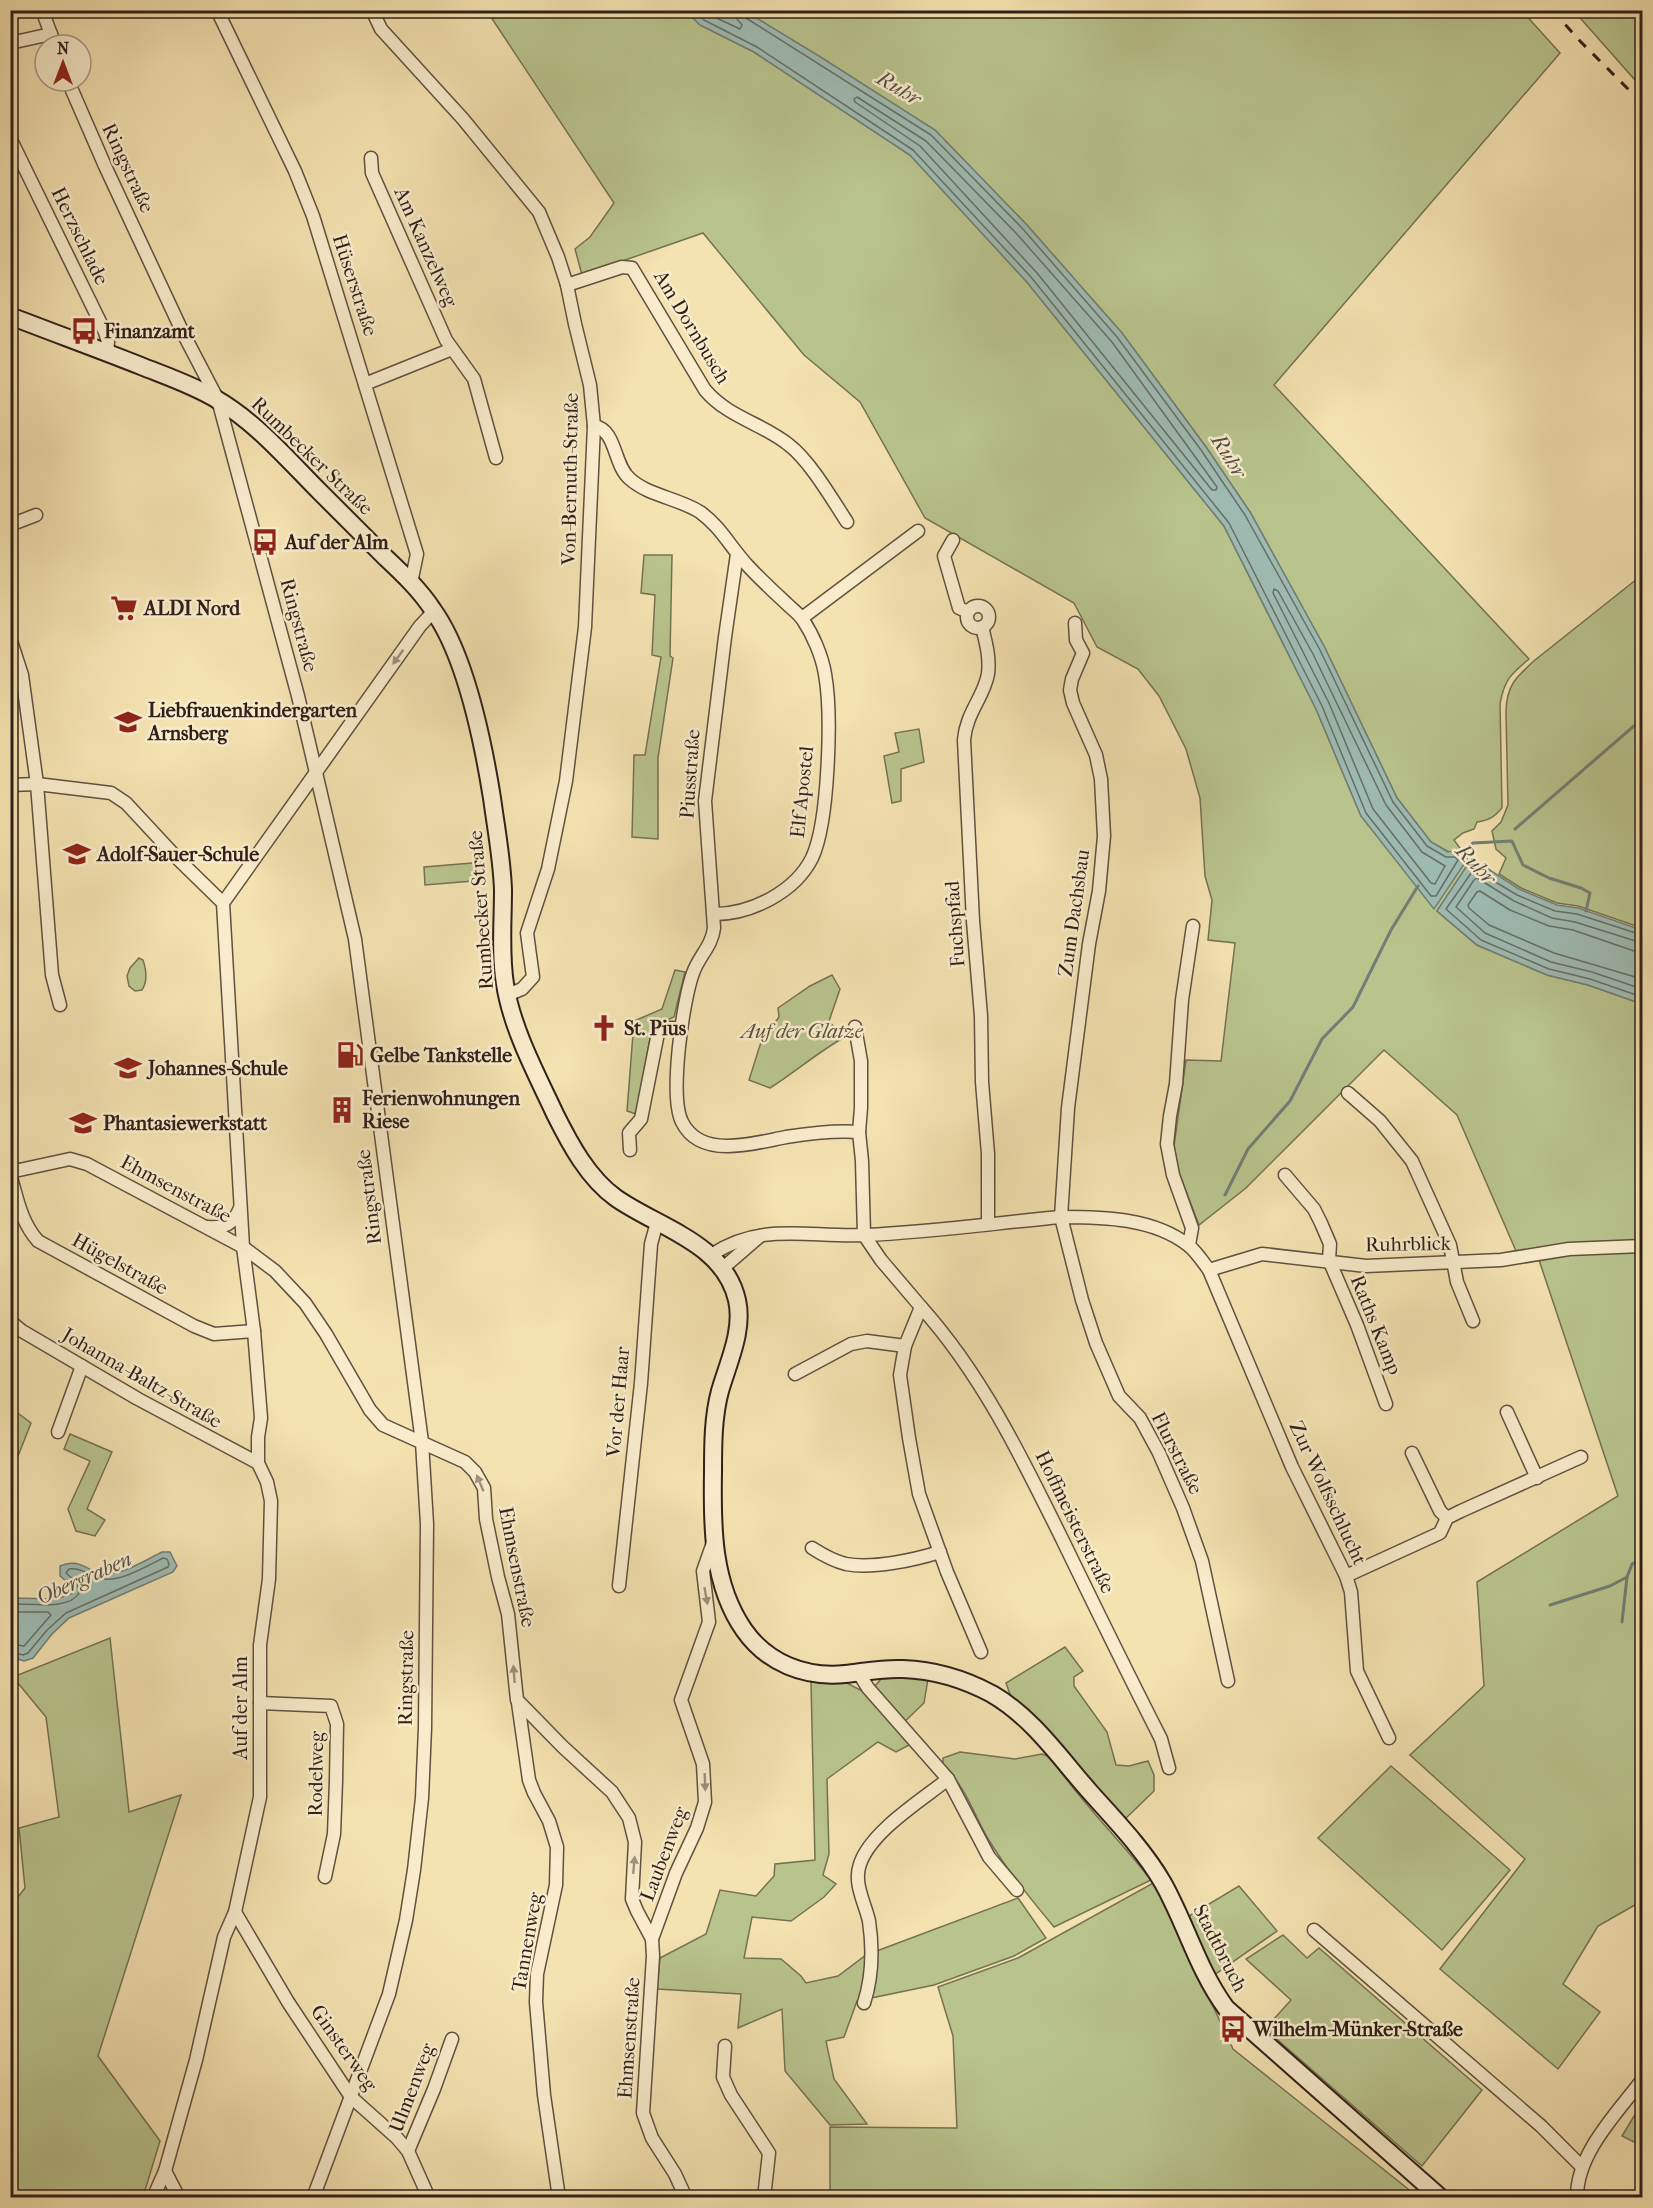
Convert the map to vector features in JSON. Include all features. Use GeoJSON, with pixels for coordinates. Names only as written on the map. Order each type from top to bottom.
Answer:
{"type":"FeatureCollection","features":[{"type":"Feature","properties":{"kind":"street"},"geometry":{"type":"LineString","coordinates":[[42,10],[51,33]]}},
{"type":"Feature","properties":{"kind":"street","name":"Hüserstraße"},"geometry":{"type":"LineString","coordinates":[[217,10],[295,171],[313,216],[417,554],[411,583]]}},
{"type":"Feature","properties":{"kind":"street","name":"Von-Bernuth-Straße"},"geometry":{"type":"LineString","coordinates":[[372,10],[381,29],[463,119],[539,212],[567,285],[574,324],[589,377],[594,426],[585,627],[571,754],[548,869],[528,927],[532,977],[522,989],[507,994]]}},
{"type":"Feature","properties":{"kind":"street"},"geometry":{"type":"LineString","coordinates":[[10,43],[33,41]]}},
{"type":"Feature","properties":{"kind":"street","name":"Ringstraße"},"geometry":{"type":"LineString","coordinates":[[73,93],[183,333],[218,399],[298,696],[355,939],[422,1442],[427,1515],[424,1758],[420,1823],[406,1920],[392,1984],[312,2198]]}},
{"type":"Feature","properties":{"kind":"street","name":"Herzschlade"},"geometry":{"type":"LineString","coordinates":[[10,138],[105,332],[108,342],[107,353]]}},
{"type":"Feature","properties":{"kind":"street","name":"Am Kanzelweg"},"geometry":{"type":"LineString","coordinates":[[371,158],[372,173],[446,340],[474,379],[496,458]]}},
{"type":"Feature","properties":{"kind":"street","name":"Am Dornbusch"},"geometry":{"type":"LineString","coordinates":[[567,285],[622,267],[632,268],[709,395],[731,414],[792,447],[823,485],[847,522]]}},
{"type":"Feature","properties":{"kind":"street","name":"Rumbecker Straße"},"geometry":{"type":"LineString","coordinates":[[10,316],[191,386],[218,399],[244,418],[270,442],[411,583],[434,611],[456,653],[466,682],[490,786],[502,883],[502,962],[507,994],[531,1061],[558,1120],[576,1152],[599,1182],[614,1196],[711,1255],[723,1268],[736,1296],[739,1316],[735,1340],[719,1395],[714,1430],[712,1482],[714,1540],[719,1571],[735,1616],[752,1641],[780,1664],[798,1671],[838,1675],[897,1668],[920,1670],[944,1674],[970,1683],[989,1693]]}},
{"type":"Feature","properties":{"kind":"street"},"geometry":{"type":"LineString","coordinates":[[365,384],[452,349]]}},
{"type":"Feature","properties":{"kind":"street","name":"Elf Apostel"},"geometry":{"type":"LineString","coordinates":[[594,426],[602,427],[608,434],[622,468],[631,480],[698,511],[719,529],[737,554],[801,618],[811,633],[825,672],[827,688],[826,779],[818,838],[812,859],[805,869],[772,898],[746,911],[715,915]]}},
{"type":"Feature","properties":{"kind":"street"},"geometry":{"type":"LineString","coordinates":[[10,525],[36,515]]}},
{"type":"Feature","properties":{"kind":"street"},"geometry":{"type":"LineString","coordinates":[[801,618],[918,531]]}},
{"type":"Feature","properties":{"kind":"street","name":"Fuchspfad"},"geometry":{"type":"LineString","coordinates":[[953,540],[945,556],[946,567],[959,608],[968,612],[977,606],[987,611],[988,620],[982,627],[988,648],[987,676],[969,715],[964,740],[973,921],[981,1016],[982,1082],[988,1154],[988,1224]]}},
{"type":"Feature","properties":{"kind":"street","name":"Piusstraße"},"geometry":{"type":"LineString","coordinates":[[737,554],[707,767],[705,801],[715,915],[713,938],[693,974],[681,1028],[677,1073],[680,1118],[688,1131],[701,1142],[717,1146],[739,1146],[823,1131],[859,1132]]}},
{"type":"Feature","properties":{"kind":"street"},"geometry":{"type":"LineString","coordinates":[[10,785],[37,784],[111,794],[126,803],[178,859],[224,903],[420,626],[434,611]]}},
{"type":"Feature","properties":{"kind":"street","name":"Zum Dachsbau"},"geometry":{"type":"LineString","coordinates":[[1062,1217],[1068,1108],[1089,944],[1099,891],[1104,836],[1101,780],[1096,755],[1072,703],[1072,679],[1083,653],[1076,640],[1075,623]]}},
{"type":"Feature","properties":{"kind":"street"},"geometry":{"type":"LineString","coordinates":[[10,638],[22,675],[37,784],[52,975],[60,1005]]}},
{"type":"Feature","properties":{"kind":"street","name":"Auf der Alm"},"geometry":{"type":"LineString","coordinates":[[153,2198],[165,2171],[196,2060],[224,1937],[235,1912],[260,1797],[260,1645],[269,1579],[271,1501],[267,1482],[258,1463],[261,1418],[254,1331],[243,1247],[224,903]]}},
{"type":"Feature","properties":{"kind":"street"},"geometry":{"type":"LineString","coordinates":[[1189,1245],[1192,1228],[1173,1175],[1167,1144],[1176,1084],[1182,1000],[1194,926]]}},
{"type":"Feature","properties":{"kind":"street"},"geometry":{"type":"LineString","coordinates":[[855,1027],[861,1061],[859,1132],[864,1235],[881,1260],[921,1307],[905,1346],[900,1375],[909,1438],[920,1494],[940,1552],[981,1653]]}},
{"type":"Feature","properties":{"kind":"street"},"geometry":{"type":"LineString","coordinates":[[630,1150],[629,1133],[641,1119],[658,1034],[665,1028],[681,1028]]}},
{"type":"Feature","properties":{"kind":"street"},"geometry":{"type":"LineString","coordinates":[[1348,1093],[1380,1121],[1412,1161],[1450,1245],[1457,1282],[1473,1321]]}},
{"type":"Feature","properties":{"kind":"street","name":"Ehmsenstraße"},"geometry":{"type":"LineString","coordinates":[[10,1173],[70,1160],[87,1164],[243,1247],[275,1271],[305,1303],[370,1410],[383,1425],[465,1462],[475,1472],[484,1488],[486,1519],[508,1614],[517,1700],[612,1792],[632,1827],[635,1842],[633,1905],[652,1940],[653,1965],[643,2113],[652,2138],[675,2174],[686,2198]]}},
{"type":"Feature","properties":{"kind":"street","name":"Hügelstraße"},"geometry":{"type":"LineString","coordinates":[[10,1173],[23,1218],[29,1231],[38,1241],[194,1326],[214,1334],[254,1331]]}},
{"type":"Feature","properties":{"kind":"street","name":"Raths Kamp"},"geometry":{"type":"LineString","coordinates":[[1285,1175],[1314,1209],[1322,1223],[1330,1245],[1329,1260],[1357,1325],[1386,1404]]}},
{"type":"Feature","properties":{"kind":"street"},"geometry":{"type":"LineString","coordinates":[[206,1227],[228,1225],[236,1218],[241,1207]]}},
{"type":"Feature","properties":{"kind":"street"},"geometry":{"type":"LineString","coordinates":[[711,1255],[744,1238],[760,1236],[802,1233],[864,1235],[1062,1217],[1092,1217],[1136,1222],[1164,1230],[1189,1245],[1209,1270]]}},
{"type":"Feature","properties":{"kind":"street","name":"Flurstraße"},"geometry":{"type":"LineString","coordinates":[[1062,1217],[1096,1343],[1119,1396],[1140,1418],[1159,1453],[1183,1508],[1202,1561],[1228,1681]]}},
{"type":"Feature","properties":{"kind":"street","name":"Vor der Haar"},"geometry":{"type":"LineString","coordinates":[[619,1586],[640,1383],[651,1244],[657,1222]]}},
{"type":"Feature","properties":{"kind":"street"},"geometry":{"type":"LineString","coordinates":[[723,1268],[760,1236]]}},
{"type":"Feature","properties":{"kind":"street","name":"Ruhrblick"},"geometry":{"type":"LineString","coordinates":[[1209,1270],[1262,1254],[1366,1266],[1501,1260],[1569,1249],[1642,1246]]}},
{"type":"Feature","properties":{"kind":"street","name":"Zur Wolfsschlucht"},"geometry":{"type":"LineString","coordinates":[[1209,1270],[1292,1467],[1346,1576],[1351,1592],[1357,1671],[1389,1738]]}},
{"type":"Feature","properties":{"kind":"street","name":"Hoffmeisterstraße"},"geometry":{"type":"LineString","coordinates":[[921,1307],[939,1327],[979,1382],[1026,1465],[1161,1739],[1168,1768]]}},
{"type":"Feature","properties":{"kind":"street","name":"Johanna-Baltz-Straße"},"geometry":{"type":"LineString","coordinates":[[10,1321],[22,1331],[155,1408],[258,1463]]}},
{"type":"Feature","properties":{"kind":"street"},"geometry":{"type":"LineString","coordinates":[[795,1374],[851,1344],[867,1341],[905,1346]]}},
{"type":"Feature","properties":{"kind":"street"},"geometry":{"type":"LineString","coordinates":[[58,1432],[82,1366]]}},
{"type":"Feature","properties":{"kind":"street"},"geometry":{"type":"LineString","coordinates":[[1507,1412],[1537,1478]]}},
{"type":"Feature","properties":{"kind":"street"},"geometry":{"type":"LineString","coordinates":[[1412,1453],[1440,1511],[1448,1518]]}},
{"type":"Feature","properties":{"kind":"street"},"geometry":{"type":"LineString","coordinates":[[1346,1576],[1440,1533],[1448,1518],[1581,1457]]}},
{"type":"Feature","properties":{"kind":"street","name":"Laubenweg"},"geometry":{"type":"LineString","coordinates":[[652,1940],[676,1873],[697,1828],[705,1802],[703,1764],[681,1700],[709,1622],[703,1571],[714,1540]]}},
{"type":"Feature","properties":{"kind":"street"},"geometry":{"type":"LineString","coordinates":[[812,1548],[828,1558],[846,1564],[861,1565],[921,1558],[940,1552]]}},
{"type":"Feature","properties":{"kind":"street"},"geometry":{"type":"LineString","coordinates":[[858,1672],[868,1688],[948,1779],[989,1857],[1017,1890]]}},
{"type":"Feature","properties":{"kind":"street","name":"Stadtbruch"},"geometry":{"type":"LineString","coordinates":[[989,1693],[1012,1707],[1034,1728],[1147,1858],[1167,1890],[1211,1986],[1226,2008],[1441,2198]]}},
{"type":"Feature","properties":{"kind":"street","name":"Tannenweg"},"geometry":{"type":"LineString","coordinates":[[517,1700],[529,1780],[549,1821],[557,1847],[556,1886],[537,1974],[536,2002],[544,2095],[559,2198]]}},
{"type":"Feature","properties":{"kind":"street","name":"Rodelweg"},"geometry":{"type":"LineString","coordinates":[[260,1703],[331,1706],[337,1724],[336,1781],[334,1834],[325,1877]]}},
{"type":"Feature","properties":{"kind":"street"},"geometry":{"type":"LineString","coordinates":[[864,2003],[870,1977],[870,1935],[857,1881],[860,1864],[869,1846],[883,1831],[948,1779]]}},
{"type":"Feature","properties":{"kind":"street","name":"Ginsterweg"},"geometry":{"type":"LineString","coordinates":[[235,1912],[288,2002],[351,2097],[397,2138],[408,2151],[429,2198]]}},
{"type":"Feature","properties":{"kind":"street"},"geometry":{"type":"LineString","coordinates":[[1314,1930],[1541,2126],[1582,2167]]}},
{"type":"Feature","properties":{"kind":"street","name":"Ulmenweg"},"geometry":{"type":"LineString","coordinates":[[408,2151],[452,2039]]}},
{"type":"Feature","properties":{"kind":"street"},"geometry":{"type":"LineString","coordinates":[[725,2046],[723,2078],[731,2095],[769,2153],[764,2198]]}},
{"type":"Feature","properties":{"kind":"street"},"geometry":{"type":"LineString","coordinates":[[1577,2198],[1582,2167],[1596,2141],[1642,2080]]}},
{"type":"Feature","properties":{"kind":"street"},"geometry":{"type":"LineString","coordinates":[[165,2171],[179,2198]]}},
{"type":"Feature","properties":{"kind":"green space"},"geometry":{"type":"Polygon","coordinates":[[[487,11],[686,11],[700,25],[754,52],[910,155],[1026,281],[1224,526],[1316,709],[1361,816],[1449,852],[1431,842],[1397,798],[1325,648],[1250,512],[1206,447],[1122,333],[1026,224],[935,130],[745,11],[1522,11],[1560,53],[1274,385],[1529,659],[1509,678],[1500,704],[1502,808],[1491,818],[1477,822],[1474,829],[1454,840],[1470,862],[1437,911],[1477,945],[1547,975],[1588,985],[1642,1004],[1642,1901],[1598,1926],[1563,1984],[1600,2012],[1558,2069],[1440,1969],[1525,1859],[1410,1755],[1484,1686],[1477,1582],[1618,1496],[1536,1251],[1516,1251],[1457,1115],[1384,1050],[1246,1188],[1199,1225],[1179,1173],[1174,1146],[1186,1060],[1221,1061],[1235,943],[1208,940],[1212,900],[1205,876],[1200,798],[1186,749],[1159,696],[1138,669],[1097,647],[1074,603],[925,518],[860,402],[804,355],[703,233],[582,275],[575,249],[590,237],[614,203],[487,11]]]}},
{"type":"Feature","properties":{"kind":"green space"},"geometry":{"type":"Polygon","coordinates":[[[1574,11],[1642,11],[1642,88],[1574,11]]]}},
{"type":"Feature","properties":{"kind":"green space"},"geometry":{"type":"Polygon","coordinates":[[[644,555],[672,555],[670,656],[673,658],[658,758],[658,839],[632,837],[634,755],[645,755],[661,657],[652,655],[655,595],[641,593],[644,555]]]}},
{"type":"Feature","properties":{"kind":"green space"},"geometry":{"type":"Polygon","coordinates":[[[1642,575],[1642,928],[1578,906],[1557,903],[1521,888],[1499,874],[1506,858],[1496,849],[1492,831],[1501,822],[1508,805],[1506,704],[1513,683],[1535,660],[1642,575]]]}},
{"type":"Feature","properties":{"kind":"green space"},"geometry":{"type":"Polygon","coordinates":[[[919,729],[924,762],[901,769],[901,801],[892,803],[884,756],[899,752],[895,733],[919,729]]]}},
{"type":"Feature","properties":{"kind":"green space"},"geometry":{"type":"Polygon","coordinates":[[[484,862],[485,880],[425,885],[424,867],[484,862]]]}},
{"type":"Feature","properties":{"kind":"green space"},"geometry":{"type":"Polygon","coordinates":[[[139,958],[143,960],[146,979],[142,990],[135,991],[129,986],[127,976],[130,968],[139,958]]]}},
{"type":"Feature","properties":{"kind":"green space"},"geometry":{"type":"Polygon","coordinates":[[[675,970],[685,972],[674,1017],[658,1024],[651,1033],[636,1114],[627,1111],[634,1021],[662,1009],[675,970]]]}},
{"type":"Feature","properties":{"kind":"green space","name":"Auf der Glatze"},"geometry":{"type":"Polygon","coordinates":[[[832,975],[840,989],[829,1021],[843,1038],[770,1088],[749,1080],[761,1042],[779,1017],[778,1008],[810,986],[832,975]]]}},
{"type":"Feature","properties":{"kind":"green space"},"geometry":{"type":"Polygon","coordinates":[[[11,1408],[31,1423],[11,1474],[11,1408]]]}},
{"type":"Feature","properties":{"kind":"green space"},"geometry":{"type":"Polygon","coordinates":[[[70,1434],[112,1452],[87,1509],[105,1520],[95,1536],[76,1531],[68,1509],[90,1461],[64,1449],[70,1434]]]}},
{"type":"Feature","properties":{"kind":"green space"},"geometry":{"type":"Polygon","coordinates":[[[110,1638],[129,1812],[181,1795],[98,2056],[160,2141],[143,2197],[11,2197],[11,1891],[18,1897],[25,1888],[19,1828],[59,1817],[46,1717],[13,1677],[110,1638]]]}},
{"type":"Feature","properties":{"kind":"green space"},"geometry":{"type":"Polygon","coordinates":[[[1065,1647],[1083,1671],[1074,1677],[1074,1686],[1107,1732],[1116,1765],[1129,1766],[1148,1761],[1154,1775],[1154,1791],[1126,1818],[1118,1813],[1010,1694],[1006,1683],[1065,1647]]]}},
{"type":"Feature","properties":{"kind":"green space"},"geometry":{"type":"Polygon","coordinates":[[[907,1677],[928,1679],[924,1703],[898,1728],[911,1744],[896,1752],[878,1742],[827,1779],[829,1854],[823,1875],[836,1884],[824,1897],[791,1921],[752,1917],[744,1958],[781,1959],[806,1983],[838,1976],[866,1955],[1018,1898],[1046,1938],[1014,1956],[934,1985],[857,2001],[844,2037],[826,2041],[834,2079],[867,2124],[830,2125],[785,2071],[782,2009],[738,2028],[741,1994],[657,1989],[660,1958],[706,1934],[720,1890],[756,1896],[774,1876],[775,1864],[815,1860],[811,1682],[843,1681],[868,1694],[881,1679],[907,1677]]]}},
{"type":"Feature","properties":{"kind":"green space"},"geometry":{"type":"Polygon","coordinates":[[[960,1752],[1015,1759],[1042,1754],[1050,1757],[1151,1880],[1054,1927],[1002,1860],[987,1837],[963,1790],[943,1767],[943,1758],[960,1752]]]}},
{"type":"Feature","properties":{"kind":"green space"},"geometry":{"type":"Polygon","coordinates":[[[1391,1766],[1510,1870],[1442,1950],[1318,1838],[1391,1766]]]}},
{"type":"Feature","properties":{"kind":"green space"},"geometry":{"type":"Polygon","coordinates":[[[1155,1882],[1233,2049],[1418,2197],[830,2198],[830,2127],[957,2128],[953,2036],[938,1987],[1018,1958],[1155,1882]]]}},
{"type":"Feature","properties":{"kind":"green space"},"geometry":{"type":"Polygon","coordinates":[[[1239,1886],[1277,1931],[1214,1975],[1189,1916],[1239,1886]]]}},
{"type":"Feature","properties":{"kind":"green space"},"geometry":{"type":"Polygon","coordinates":[[[1283,1935],[1307,1958],[1319,1948],[1482,2090],[1422,2166],[1265,2029],[1291,2000],[1246,1959],[1283,1935]]]}},
{"type":"Feature","properties":{"kind":"green space"},"geometry":{"type":"Polygon","coordinates":[[[1642,2103],[1642,2146],[1622,2136],[1642,2103]]]}},
{"type":"Feature","properties":{"kind":"water"},"geometry":{"type":"Polygon","coordinates":[[[686,11],[745,11],[935,130],[1026,224],[1122,333],[1206,447],[1250,512],[1325,648],[1397,798],[1431,842],[1448,852],[1458,850],[1466,861],[1434,909],[1361,816],[1316,709],[1224,526],[1026,281],[910,155],[754,52],[700,25],[686,11]]]}},
{"type":"Feature","properties":{"kind":"water","name":"Ruhr"},"geometry":{"type":"Polygon","coordinates":[[[1470,861],[1482,865],[1519,889],[1557,905],[1578,908],[1642,930],[1642,1004],[1588,985],[1547,975],[1477,945],[1437,911],[1470,861]]]}},
{"type":"Feature","properties":{"kind":"water","name":"Obergraben"},"geometry":{"type":"Polygon","coordinates":[[[162,1552],[170,1552],[177,1566],[173,1572],[69,1618],[52,1634],[33,1658],[24,1661],[11,1657],[10,1603],[13,1598],[57,1599],[73,1593],[72,1586],[60,1576],[60,1566],[74,1563],[102,1574],[109,1574],[129,1568],[162,1552]]]}},
{"type":"Feature","properties":{"kind":"waterway"},"geometry":{"type":"LineString","coordinates":[[1515,829],[1642,719]]}},
{"type":"Feature","properties":{"kind":"waterway","name":"Ruhr"},"geometry":{"type":"LineString","coordinates":[[1456,853],[1462,852],[1473,843],[1512,841],[1523,865],[1549,878],[1590,893],[1586,911]]}},
{"type":"Feature","properties":{"kind":"waterway"},"geometry":{"type":"LineString","coordinates":[[1225,1195],[1248,1149],[1290,1101],[1322,1039],[1353,1007],[1391,930],[1418,886]]}},
{"type":"Feature","properties":{"kind":"waterway"},"geometry":{"type":"LineString","coordinates":[[1550,1605],[1610,1586],[1627,1577],[1632,1564],[1642,1559]]}},
{"type":"Feature","properties":{"kind":"waterway"},"geometry":{"type":"LineString","coordinates":[[1622,1622],[1627,1577]]}},
{"type":"Feature","properties":{"kind":"railway"},"geometry":{"type":"LineString","coordinates":[[1552,10],[1642,103]]}},
{"type":"Feature","properties":{"kind":"place","name":"Finanzamt"},"geometry":{"type":"Point","coordinates":[84,331]}},
{"type":"Feature","properties":{"kind":"place","name":"Auf der Alm"},"geometry":{"type":"Point","coordinates":[265,542]}},
{"type":"Feature","properties":{"kind":"place","name":"ALDI Nord"},"geometry":{"type":"Point","coordinates":[124,608]}},
{"type":"Feature","properties":{"kind":"place","name":"Liebfrauenkindergarten Arnsberg"},"geometry":{"type":"Point","coordinates":[128,722]}},
{"type":"Feature","properties":{"kind":"place","name":"Adolf-Sauer-Schule"},"geometry":{"type":"Point","coordinates":[77,854]}},
{"type":"Feature","properties":{"kind":"place","name":"St. Pius"},"geometry":{"type":"Point","coordinates":[604,1028]}},
{"type":"Feature","properties":{"kind":"place","name":"Gelbe Tankstelle"},"geometry":{"type":"Point","coordinates":[350,1055]}},
{"type":"Feature","properties":{"kind":"place","name":"Johannes-Schule"},"geometry":{"type":"Point","coordinates":[128,1068]}},
{"type":"Feature","properties":{"kind":"place","name":"Ferienwohnungen Riese"},"geometry":{"type":"Point","coordinates":[342,1110]}},
{"type":"Feature","properties":{"kind":"place","name":"Phantasiewerkstatt"},"geometry":{"type":"Point","coordinates":[83,1123]}},
{"type":"Feature","properties":{"kind":"place","name":"Wilhelm-Münker-Straße"},"geometry":{"type":"Point","coordinates":[1233,2029]}}]}
